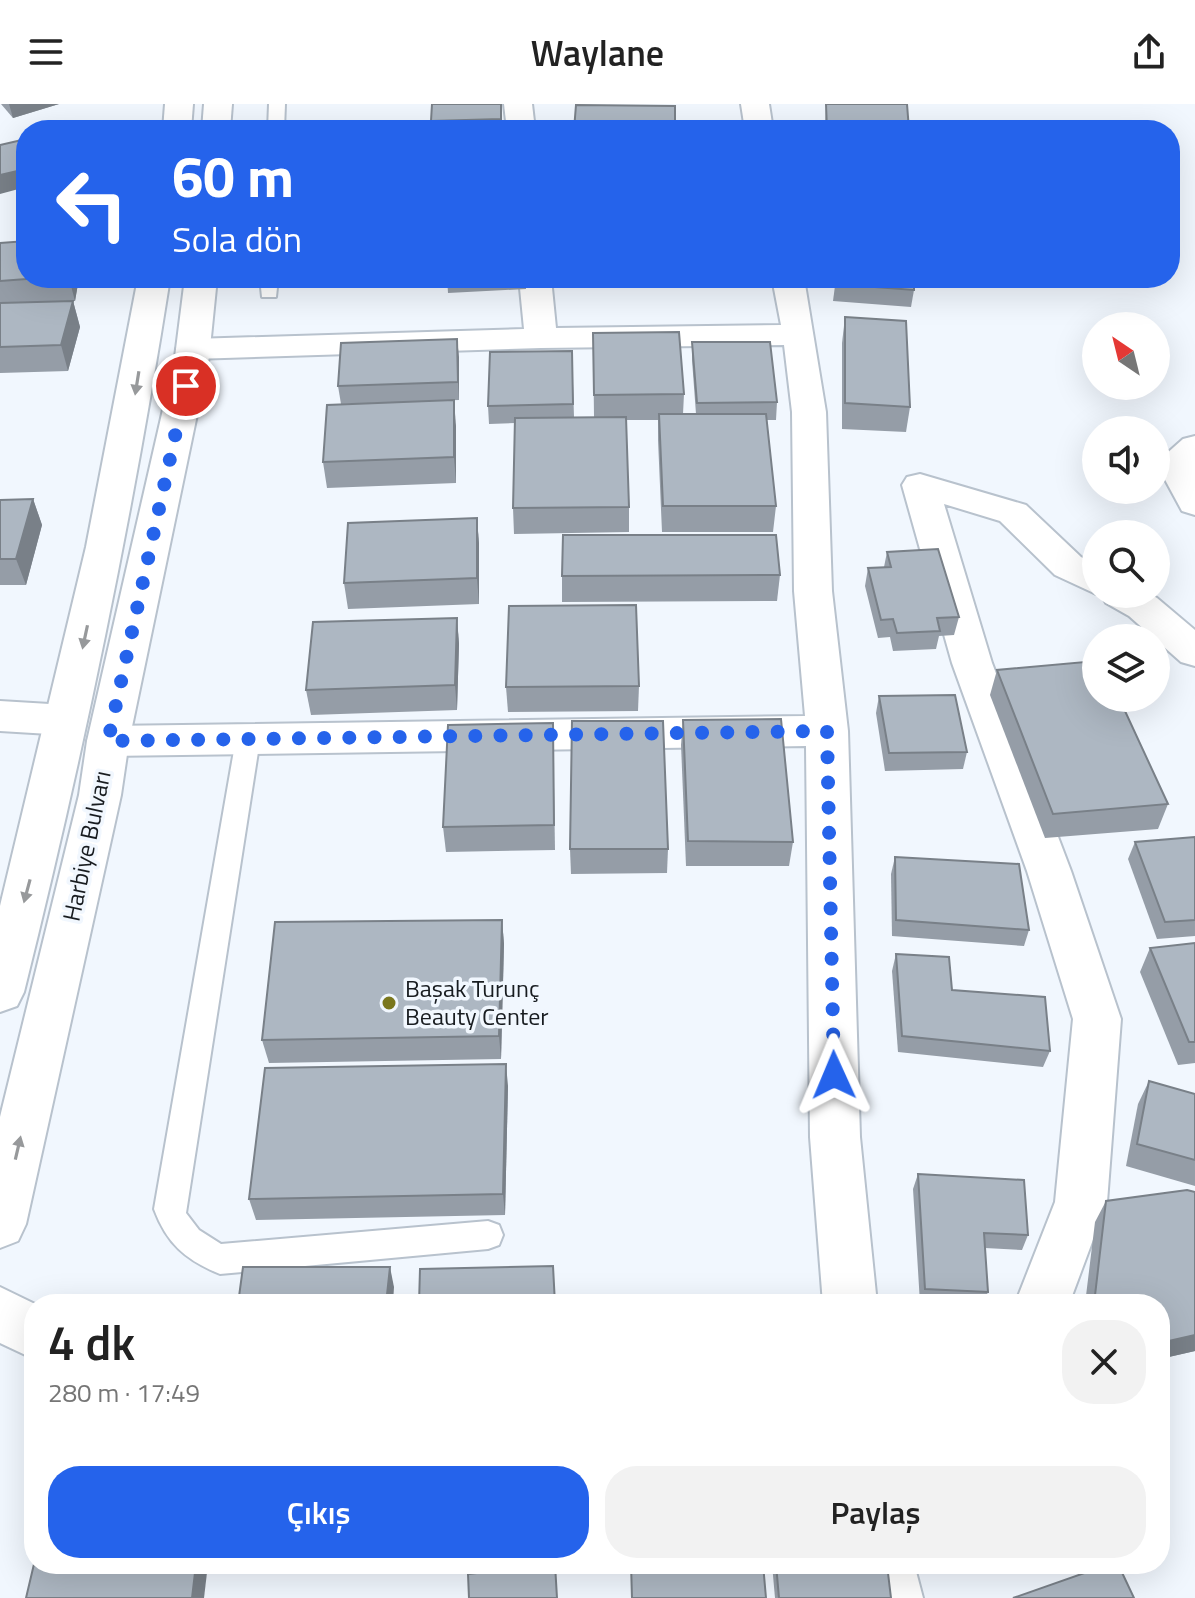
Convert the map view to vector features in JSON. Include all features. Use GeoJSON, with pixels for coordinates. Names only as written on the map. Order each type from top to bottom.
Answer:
{"type":"FeatureCollection","features":[{"type":"Feature","properties":{"kind":"street","name":"Harbiye Bulvarı"},"geometry":{"type":"LineString","coordinates":[[0,992],[40,843],[128,443],[152,288]]}},
{"type":"Feature","properties":{"kind":"street","name":"Harbiye Bulvarı"},"geometry":{"type":"LineString","coordinates":[[0,1224],[100,795],[108,741],[193,349],[200,288]]}},
{"type":"Feature","properties":{"kind":"street"},"geometry":{"type":"LineString","coordinates":[[536,288],[541,338]]}},
{"type":"Feature","properties":{"kind":"street"},"geometry":{"type":"LineString","coordinates":[[790,288],[809,412],[813,591],[827,731],[835,1137],[849,1294]]}},
{"type":"Feature","properties":{"kind":"street"},"geometry":{"type":"LineString","coordinates":[[193,349],[541,338],[799,335]]}},
{"type":"Feature","properties":{"kind":"street"},"geometry":{"type":"LineString","coordinates":[[1195,447],[1174,463],[1195,503]]}},
{"type":"Feature","properties":{"kind":"street"},"geometry":{"type":"LineString","coordinates":[[1046,1294],[1081,1202],[1097,1019],[1049,871],[972,663],[920,485],[1013,513],[1068,566],[1082,574]]}},
{"type":"Feature","properties":{"kind":"street"},"geometry":{"type":"LineString","coordinates":[[1144,608],[1195,652]]}},
{"type":"Feature","properties":{"kind":"street"},"geometry":{"type":"LineString","coordinates":[[0,716],[66,720]]}},
{"type":"Feature","properties":{"kind":"street"},"geometry":{"type":"LineString","coordinates":[[108,741],[827,731]]}},
{"type":"Feature","properties":{"kind":"street"},"geometry":{"type":"LineString","coordinates":[[0,1313],[24,1327]]}},
{"type":"Feature","properties":{"kind":"street"},"geometry":{"type":"LineString","coordinates":[[887,1574],[893,1598]]}},
{"type":"Feature","properties":{"kind":"lane"},"geometry":{"type":"LineString","coordinates":[[248,739],[169,1209],[174,1224],[183,1238],[199,1250],[220,1259],[488,1235]]}},
{"type":"Feature","properties":{"kind":"building"},"geometry":{"type":"Polygon","coordinates":[[[432,104],[501,104],[501,119],[431,120],[432,104]]]}},
{"type":"Feature","properties":{"kind":"building"},"geometry":{"type":"Polygon","coordinates":[[[826,104],[907,104],[908,120],[827,120],[826,104]]]}},
{"type":"Feature","properties":{"kind":"building"},"geometry":{"type":"Polygon","coordinates":[[[576,105],[675,106],[675,120],[575,120],[576,105]]]}},
{"type":"Feature","properties":{"kind":"building"},"geometry":{"type":"Polygon","coordinates":[[[16,141],[16,171],[0,175],[0,145],[16,141]]]}},
{"type":"Feature","properties":{"kind":"building"},"geometry":{"type":"Polygon","coordinates":[[[16,242],[16,280],[0,281],[0,243],[16,242]]]}},
{"type":"Feature","properties":{"kind":"building"},"geometry":{"type":"Polygon","coordinates":[[[73,301],[61,345],[0,347],[0,303],[73,301]]]}},
{"type":"Feature","properties":{"kind":"building"},"geometry":{"type":"Polygon","coordinates":[[[845,317],[906,321],[910,407],[845,403],[845,317]]]}},
{"type":"Feature","properties":{"kind":"building"},"geometry":{"type":"Polygon","coordinates":[[[679,332],[684,394],[594,395],[593,333],[679,332]]]}},
{"type":"Feature","properties":{"kind":"building"},"geometry":{"type":"Polygon","coordinates":[[[457,339],[458,382],[338,386],[341,343],[457,339]]]}},
{"type":"Feature","properties":{"kind":"building"},"geometry":{"type":"Polygon","coordinates":[[[692,342],[770,342],[777,402],[697,403],[692,342]]]}},
{"type":"Feature","properties":{"kind":"building"},"geometry":{"type":"Polygon","coordinates":[[[572,351],[573,404],[488,406],[490,352],[572,351]]]}},
{"type":"Feature","properties":{"kind":"building"},"geometry":{"type":"Polygon","coordinates":[[[454,400],[454,457],[323,462],[327,405],[454,400]]]}},
{"type":"Feature","properties":{"kind":"building"},"geometry":{"type":"Polygon","coordinates":[[[659,414],[766,414],[776,506],[663,506],[659,414]]]}},
{"type":"Feature","properties":{"kind":"building"},"geometry":{"type":"Polygon","coordinates":[[[626,417],[629,507],[513,508],[515,418],[626,417]]]}},
{"type":"Feature","properties":{"kind":"building"},"geometry":{"type":"Polygon","coordinates":[[[33,499],[16,559],[0,559],[0,500],[33,499]]]}},
{"type":"Feature","properties":{"kind":"building"},"geometry":{"type":"Polygon","coordinates":[[[477,518],[477,578],[344,583],[348,523],[477,518]]]}},
{"type":"Feature","properties":{"kind":"building"},"geometry":{"type":"Polygon","coordinates":[[[563,535],[776,535],[780,575],[562,576],[563,535]]]}},
{"type":"Feature","properties":{"kind":"building"},"geometry":{"type":"Polygon","coordinates":[[[938,549],[959,617],[937,618],[940,631],[897,633],[893,619],[881,620],[868,568],[891,567],[887,552],[938,549]]]}},
{"type":"Feature","properties":{"kind":"building"},"geometry":{"type":"Polygon","coordinates":[[[636,605],[639,686],[506,687],[509,606],[636,605]]]}},
{"type":"Feature","properties":{"kind":"building"},"geometry":{"type":"Polygon","coordinates":[[[457,618],[455,685],[306,690],[313,622],[457,618]]]}},
{"type":"Feature","properties":{"kind":"building"},"geometry":{"type":"Polygon","coordinates":[[[1082,662],[1082,712],[1125,712],[1168,804],[1053,814],[997,670],[1082,662]]]}},
{"type":"Feature","properties":{"kind":"building"},"geometry":{"type":"Polygon","coordinates":[[[955,695],[967,752],[889,753],[879,696],[955,695]]]}},
{"type":"Feature","properties":{"kind":"building"},"geometry":{"type":"Polygon","coordinates":[[[781,719],[793,842],[688,841],[683,720],[781,719]]]}},
{"type":"Feature","properties":{"kind":"building"},"geometry":{"type":"Polygon","coordinates":[[[572,721],[663,721],[668,849],[570,849],[572,721]]]}},
{"type":"Feature","properties":{"kind":"building"},"geometry":{"type":"Polygon","coordinates":[[[553,723],[554,825],[443,827],[448,725],[553,723]]]}},
{"type":"Feature","properties":{"kind":"building"},"geometry":{"type":"Polygon","coordinates":[[[1195,837],[1195,920],[1165,922],[1135,842],[1195,837]]]}},
{"type":"Feature","properties":{"kind":"building"},"geometry":{"type":"Polygon","coordinates":[[[895,857],[1019,864],[1029,930],[896,920],[895,857]]]}},
{"type":"Feature","properties":{"kind":"building","name":"Başak Turunç Beauty Center"},"geometry":{"type":"Polygon","coordinates":[[[502,920],[499,1036],[262,1040],[275,922],[502,920]]]}},
{"type":"Feature","properties":{"kind":"building"},"geometry":{"type":"Polygon","coordinates":[[[1195,943],[1195,1042],[1189,1042],[1150,948],[1195,943]]]}},
{"type":"Feature","properties":{"kind":"building"},"geometry":{"type":"Polygon","coordinates":[[[896,954],[949,957],[952,990],[1045,997],[1050,1051],[902,1036],[896,954]]]}},
{"type":"Feature","properties":{"kind":"building"},"geometry":{"type":"Polygon","coordinates":[[[506,1064],[503,1194],[249,1199],[265,1068],[506,1064]]]}},
{"type":"Feature","properties":{"kind":"building"},"geometry":{"type":"Polygon","coordinates":[[[1149,1081],[1195,1094],[1195,1160],[1137,1144],[1149,1081]]]}},
{"type":"Feature","properties":{"kind":"building"},"geometry":{"type":"Polygon","coordinates":[[[918,1174],[1024,1180],[1028,1235],[984,1233],[988,1292],[925,1289],[918,1174]]]}},
{"type":"Feature","properties":{"kind":"building"},"geometry":{"type":"Polygon","coordinates":[[[1187,1190],[1195,1192],[1195,1335],[1170,1341],[1170,1294],[1095,1294],[1106,1201],[1187,1190]]]}},
{"type":"Feature","properties":{"kind":"building"},"geometry":{"type":"Polygon","coordinates":[[[553,1266],[554,1294],[419,1294],[420,1269],[553,1266]]]}},
{"type":"Feature","properties":{"kind":"building"},"geometry":{"type":"Polygon","coordinates":[[[243,1267],[390,1267],[387,1294],[239,1294],[243,1267]]]}},
{"type":"Feature","properties":{"kind":"building"},"geometry":{"type":"Polygon","coordinates":[[[32,1574],[195,1574],[192,1598],[26,1598],[32,1574]]]}},
{"type":"Feature","properties":{"kind":"building"},"geometry":{"type":"Polygon","coordinates":[[[468,1574],[556,1574],[557,1598],[469,1598],[468,1574]]]}},
{"type":"Feature","properties":{"kind":"building"},"geometry":{"type":"Polygon","coordinates":[[[631,1574],[764,1574],[766,1598],[632,1598],[631,1574]]]}},
{"type":"Feature","properties":{"kind":"building"},"geometry":{"type":"Polygon","coordinates":[[[777,1574],[888,1574],[891,1598],[779,1598],[777,1574]]]}},
{"type":"Feature","properties":{"kind":"building"},"geometry":{"type":"Polygon","coordinates":[[[1081,1574],[1123,1574],[1134,1598],[1013,1598],[1081,1574]]]}},
{"type":"Feature","properties":{"kind":"place","name":"Başak Turunç Beauty Center"},"geometry":{"type":"Point","coordinates":[389,1003]}},
{"type":"Feature","properties":{"kind":"route"},"geometry":{"type":"LineString","coordinates":[[186,386],[108,741],[827,731],[834,1075]]}}]}
